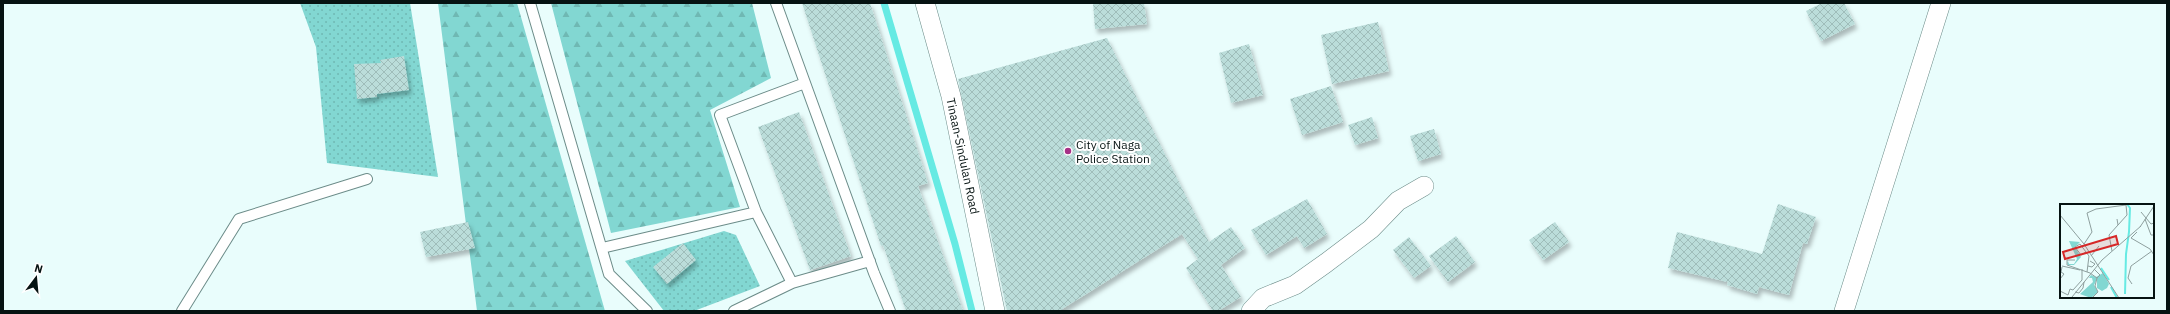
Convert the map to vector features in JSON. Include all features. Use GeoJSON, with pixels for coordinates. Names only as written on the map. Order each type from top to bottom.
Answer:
{"type":"FeatureCollection","features":[{"type":"Feature","properties":{"kind":"street","name":"Tinaan-Sindulan Road"},"geometry":{"type":"LineString","coordinates":[[925,3],[951,96],[995,311]]}},
{"type":"Feature","properties":{"kind":"street"},"geometry":{"type":"LineString","coordinates":[[1844,311],[1941,3]]}},
{"type":"Feature","properties":{"kind":"street"},"geometry":{"type":"LineString","coordinates":[[1250,311],[1263,298],[1295,286],[1371,229],[1398,201],[1424,186]]}},
{"type":"Feature","properties":{"kind":"lane"},"geometry":{"type":"LineString","coordinates":[[530,3],[610,274],[647,311]]}},
{"type":"Feature","properties":{"kind":"lane"},"geometry":{"type":"LineString","coordinates":[[776,3],[870,261],[890,311]]}},
{"type":"Feature","properties":{"kind":"lane"},"geometry":{"type":"LineString","coordinates":[[792,283],[756,212],[720,115],[805,83]]}},
{"type":"Feature","properties":{"kind":"lane"},"geometry":{"type":"LineString","coordinates":[[182,311],[239,219],[367,179]]}},
{"type":"Feature","properties":{"kind":"lane"},"geometry":{"type":"LineString","coordinates":[[602,248],[756,212]]}},
{"type":"Feature","properties":{"kind":"lane"},"geometry":{"type":"LineString","coordinates":[[734,311],[792,283],[870,261]]}},
{"type":"Feature","properties":{"kind":"green space"},"geometry":{"type":"Polygon","coordinates":[[[300,3],[410,3],[438,177],[327,163],[316,47],[300,3]]]}},
{"type":"Feature","properties":{"kind":"green space"},"geometry":{"type":"Polygon","coordinates":[[[438,3],[517,3],[605,311],[477,311],[438,3]]]}},
{"type":"Feature","properties":{"kind":"green space"},"geometry":{"type":"Polygon","coordinates":[[[551,3],[752,3],[771,78],[710,110],[740,207],[611,233],[551,3]]]}},
{"type":"Feature","properties":{"kind":"green space"},"geometry":{"type":"Polygon","coordinates":[[[724,231],[736,235],[760,286],[694,311],[664,311],[625,261],[724,231]]]}},
{"type":"Feature","properties":{"kind":"building"},"geometry":{"type":"Polygon","coordinates":[[[802,3],[870,3],[928,183],[918,186],[963,311],[906,311],[883,245],[881,246],[802,3]]]}},
{"type":"Feature","properties":{"kind":"building"},"geometry":{"type":"Polygon","coordinates":[[[1093,3],[1144,3],[1147,24],[1095,29],[1093,3]]]}},
{"type":"Feature","properties":{"kind":"building"},"geometry":{"type":"Polygon","coordinates":[[[1822,3],[1844,3],[1855,24],[1821,41],[1806,11],[1822,3]]]}},
{"type":"Feature","properties":{"kind":"building"},"geometry":{"type":"Polygon","coordinates":[[[1378,22],[1389,71],[1332,84],[1321,35],[1378,22]]]}},
{"type":"Feature","properties":{"kind":"building","name":"City of Naga Police Station"},"geometry":{"type":"Polygon","coordinates":[[[1107,38],[1209,242],[1231,227],[1245,248],[1221,265],[1241,297],[1218,311],[1213,311],[1186,268],[1198,259],[1182,234],[1059,311],[1007,311],[958,79],[1107,38]]]}},
{"type":"Feature","properties":{"kind":"building"},"geometry":{"type":"Polygon","coordinates":[[[1249,44],[1263,95],[1231,103],[1219,53],[1249,44]]]}},
{"type":"Feature","properties":{"kind":"building"},"geometry":{"type":"Polygon","coordinates":[[[404,56],[409,90],[377,94],[377,97],[357,99],[354,64],[381,63],[380,60],[404,56]]]}},
{"type":"Feature","properties":{"kind":"building"},"geometry":{"type":"Polygon","coordinates":[[[1331,86],[1343,122],[1302,135],[1290,99],[1331,86]]]}},
{"type":"Feature","properties":{"kind":"building"},"geometry":{"type":"Polygon","coordinates":[[[799,112],[851,256],[810,270],[758,127],[799,112]]]}},
{"type":"Feature","properties":{"kind":"building"},"geometry":{"type":"Polygon","coordinates":[[[1372,117],[1378,138],[1355,145],[1348,125],[1372,117]]]}},
{"type":"Feature","properties":{"kind":"building"},"geometry":{"type":"Polygon","coordinates":[[[1434,129],[1441,154],[1418,161],[1410,136],[1434,129]]]}},
{"type":"Feature","properties":{"kind":"building"},"geometry":{"type":"Polygon","coordinates":[[[1307,199],[1327,234],[1304,248],[1297,236],[1266,255],[1251,230],[1307,199]]]}},
{"type":"Feature","properties":{"kind":"building"},"geometry":{"type":"Polygon","coordinates":[[[1778,204],[1816,217],[1807,244],[1803,243],[1789,295],[1759,287],[1757,294],[1727,285],[1728,282],[1668,268],[1677,232],[1762,254],[1778,204]]]}},
{"type":"Feature","properties":{"kind":"building"},"geometry":{"type":"Polygon","coordinates":[[[468,222],[475,248],[426,257],[420,232],[468,222]]]}},
{"type":"Feature","properties":{"kind":"building"},"geometry":{"type":"Polygon","coordinates":[[[1555,222],[1569,242],[1543,260],[1529,240],[1555,222]]]}},
{"type":"Feature","properties":{"kind":"building"},"geometry":{"type":"Polygon","coordinates":[[[1456,236],[1475,262],[1448,282],[1429,256],[1456,236]]]}},
{"type":"Feature","properties":{"kind":"building"},"geometry":{"type":"Polygon","coordinates":[[[1409,237],[1431,266],[1414,278],[1393,250],[1409,237]]]}},
{"type":"Feature","properties":{"kind":"building"},"geometry":{"type":"Polygon","coordinates":[[[683,243],[696,260],[667,284],[653,267],[683,243]]]}},
{"type":"Feature","properties":{"kind":"waterway"},"geometry":{"type":"LineString","coordinates":[[884,3],[955,244],[972,311]]}},
{"type":"Feature","properties":{"kind":"place","name":"City of Naga Police Station"},"geometry":{"type":"Point","coordinates":[1068,151]}}]}
